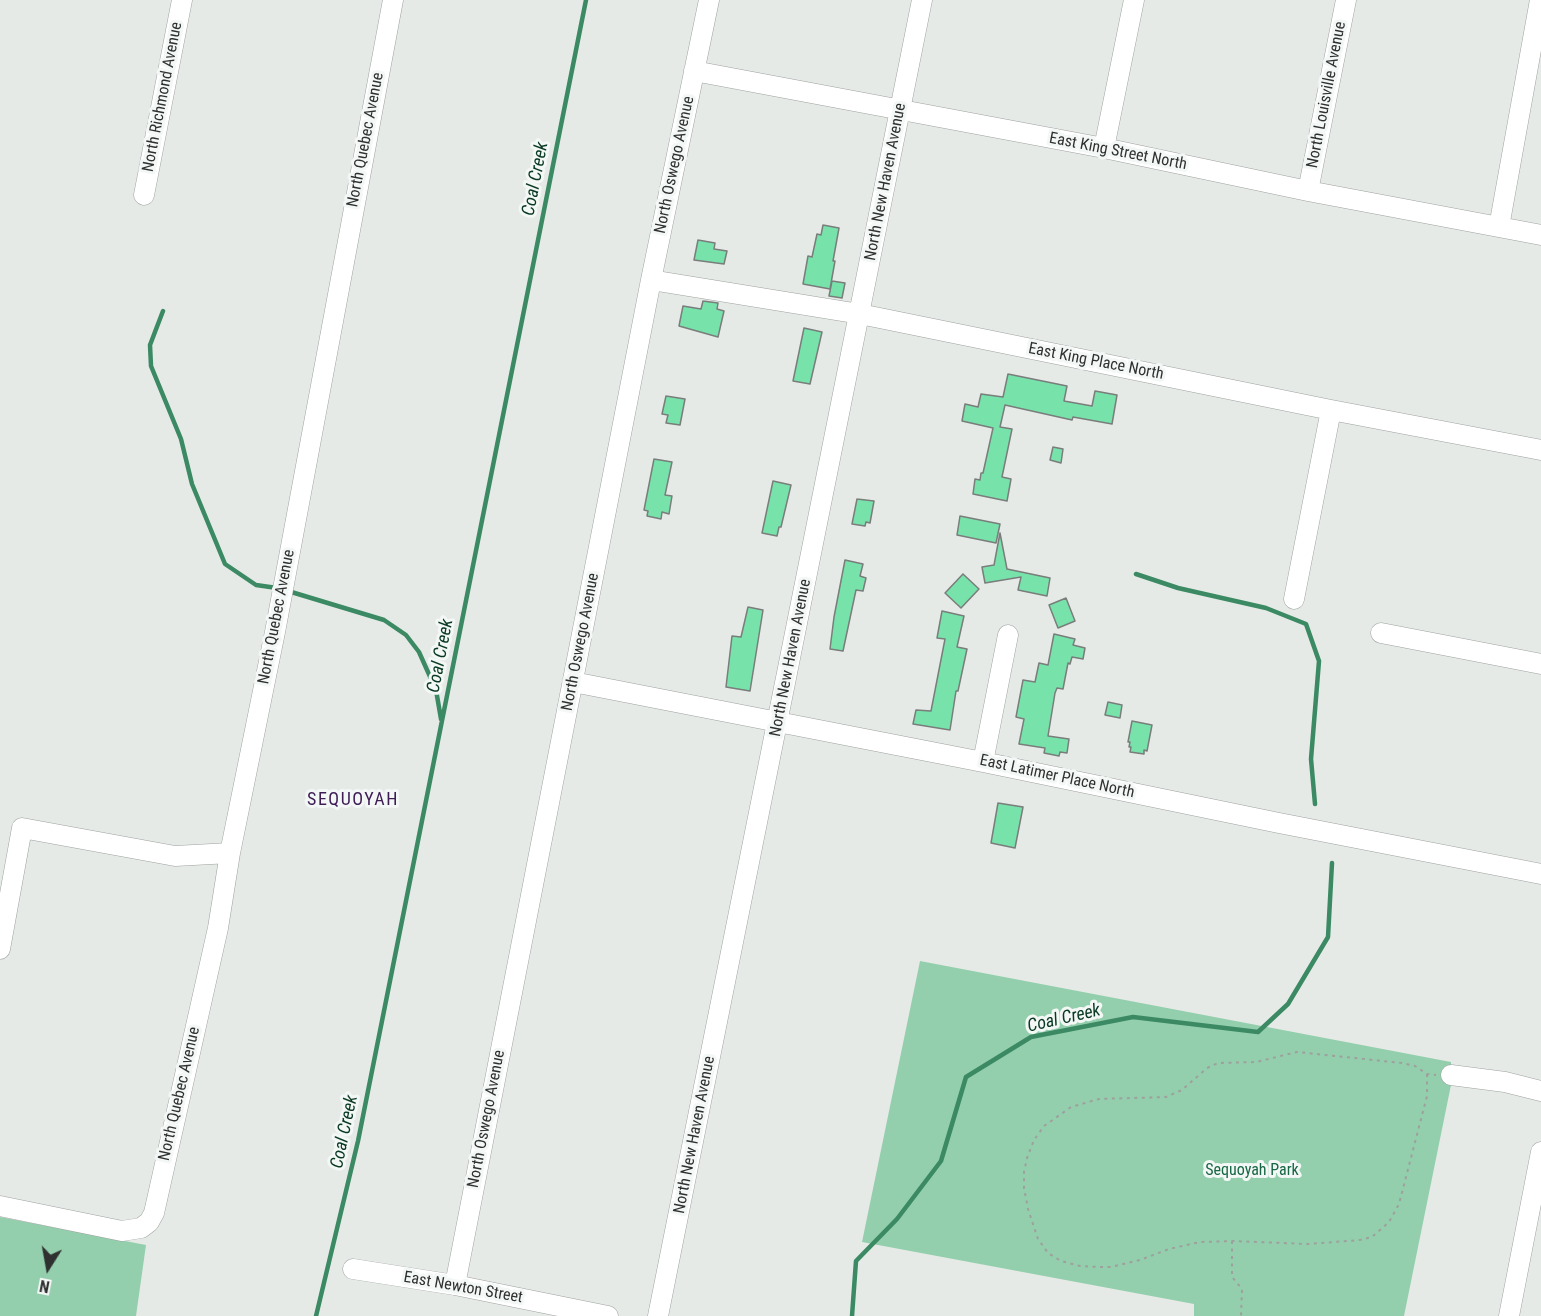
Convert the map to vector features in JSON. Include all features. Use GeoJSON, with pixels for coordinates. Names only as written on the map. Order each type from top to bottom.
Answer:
{"type":"FeatureCollection","features":[{"type":"Feature","properties":{"kind":"street","name":"North Richmond Avenue"},"geometry":{"type":"LineString","coordinates":[[144,195],[182,0]]}},
{"type":"Feature","properties":{"kind":"street","name":"North Quebec Avenue"},"geometry":{"type":"LineString","coordinates":[[0,1206],[122,1231],[141,1228],[149,1222],[154,1213],[218,928],[230,853],[275,632],[392,0]]}},
{"type":"Feature","properties":{"kind":"street","name":"North Oswego Avenue"},"geometry":{"type":"LineString","coordinates":[[455,1285],[651,280],[709,0]]}},
{"type":"Feature","properties":{"kind":"street","name":"North New Haven Avenue"},"geometry":{"type":"LineString","coordinates":[[658,1316],[922,0]]}},
{"type":"Feature","properties":{"kind":"street"},"geometry":{"type":"LineString","coordinates":[[1104,148],[1134,0]]}},
{"type":"Feature","properties":{"kind":"street","name":"North Louisville Avenue"},"geometry":{"type":"LineString","coordinates":[[1308,191],[1346,0]]}},
{"type":"Feature","properties":{"kind":"street"},"geometry":{"type":"LineString","coordinates":[[1499,227],[1539,13]]}},
{"type":"Feature","properties":{"kind":"street","name":"East King Street North"},"geometry":{"type":"LineString","coordinates":[[694,71],[1104,148],[1308,191],[1541,236]]}},
{"type":"Feature","properties":{"kind":"street","name":"East King Place North"},"geometry":{"type":"LineString","coordinates":[[651,280],[860,314],[1331,410],[1541,450]]}},
{"type":"Feature","properties":{"kind":"street"},"geometry":{"type":"LineString","coordinates":[[1294,599],[1331,410]]}},
{"type":"Feature","properties":{"kind":"street"},"geometry":{"type":"LineString","coordinates":[[1381,633],[1541,664]]}},
{"type":"Feature","properties":{"kind":"street"},"geometry":{"type":"LineString","coordinates":[[983,762],[1008,635]]}},
{"type":"Feature","properties":{"kind":"street","name":"East Latimer Place North"},"geometry":{"type":"LineString","coordinates":[[573,682],[1541,873]]}},
{"type":"Feature","properties":{"kind":"street"},"geometry":{"type":"LineString","coordinates":[[0,949],[22,828],[175,856],[230,853]]}},
{"type":"Feature","properties":{"kind":"street"},"geometry":{"type":"LineString","coordinates":[[1451,1075],[1505,1082],[1541,1091]]}},
{"type":"Feature","properties":{"kind":"street"},"geometry":{"type":"LineString","coordinates":[[1509,1316],[1541,1152]]}},
{"type":"Feature","properties":{"kind":"street","name":"East Newton Street"},"geometry":{"type":"LineString","coordinates":[[352,1269],[455,1285],[608,1316]]}},
{"type":"Feature","properties":{"kind":"path"},"geometry":{"type":"LineString","coordinates":[[1427,1074],[1427,1096],[1399,1204],[1389,1222],[1380,1232],[1360,1240],[1319,1243],[1200,1242],[1111,1267],[1080,1266],[1061,1261],[1048,1253],[1038,1239],[1028,1209],[1024,1172],[1034,1140],[1044,1126],[1071,1107],[1099,1100],[1166,1097],[1182,1090],[1207,1068],[1218,1063],[1256,1062],[1297,1052],[1402,1063],[1415,1066],[1427,1074],[1451,1075]]}},
{"type":"Feature","properties":{"kind":"path"},"geometry":{"type":"LineString","coordinates":[[1232,1241],[1232,1277],[1242,1289],[1241,1316]]}},
{"type":"Feature","properties":{"kind":"green space","name":"Sequoyah Park"},"geometry":{"type":"Polygon","coordinates":[[[920,961],[1451,1062],[1451,1085],[1404,1316],[1194,1316],[1194,1304],[862,1242],[920,961]]]}},
{"type":"Feature","properties":{"kind":"green space"},"geometry":{"type":"Polygon","coordinates":[[[0,1217],[146,1245],[136,1316],[0,1316],[0,1217]]]}},
{"type":"Feature","properties":{"kind":"building"},"geometry":{"type":"Polygon","coordinates":[[[823,225],[839,228],[830,289],[803,284],[808,256],[812,257],[817,234],[821,235],[823,225]]]}},
{"type":"Feature","properties":{"kind":"building"},"geometry":{"type":"Polygon","coordinates":[[[698,240],[715,243],[714,249],[727,251],[724,264],[694,260],[698,240]]]}},
{"type":"Feature","properties":{"kind":"building"},"geometry":{"type":"Polygon","coordinates":[[[832,281],[845,283],[842,298],[829,296],[832,281]]]}},
{"type":"Feature","properties":{"kind":"building"},"geometry":{"type":"Polygon","coordinates":[[[703,301],[718,303],[717,309],[724,311],[718,337],[679,326],[683,306],[701,309],[703,301]]]}},
{"type":"Feature","properties":{"kind":"building"},"geometry":{"type":"Polygon","coordinates":[[[804,328],[822,332],[810,384],[793,381],[804,328]]]}},
{"type":"Feature","properties":{"kind":"building"},"geometry":{"type":"Polygon","coordinates":[[[1008,374],[1067,386],[1064,401],[1092,406],[1095,391],[1117,395],[1112,424],[1073,417],[1072,420],[1005,405],[1000,427],[1012,429],[1002,477],[1011,479],[1007,501],[973,494],[975,479],[980,480],[981,473],[983,473],[993,428],[962,421],[965,404],[978,407],[981,394],[1003,397],[1008,374]]]}},
{"type":"Feature","properties":{"kind":"building"},"geometry":{"type":"Polygon","coordinates":[[[666,396],[685,399],[680,425],[666,423],[668,415],[662,414],[666,396]]]}},
{"type":"Feature","properties":{"kind":"building"},"geometry":{"type":"Polygon","coordinates":[[[1053,447],[1063,449],[1061,463],[1050,460],[1053,447]]]}},
{"type":"Feature","properties":{"kind":"building"},"geometry":{"type":"Polygon","coordinates":[[[654,459],[672,462],[665,495],[672,496],[669,514],[662,512],[661,519],[647,516],[648,511],[644,510],[654,459]]]}},
{"type":"Feature","properties":{"kind":"building"},"geometry":{"type":"Polygon","coordinates":[[[773,481],[791,485],[777,536],[762,533],[773,481]]]}},
{"type":"Feature","properties":{"kind":"building"},"geometry":{"type":"Polygon","coordinates":[[[857,499],[874,501],[870,523],[866,522],[865,526],[852,524],[857,499]]]}},
{"type":"Feature","properties":{"kind":"building"},"geometry":{"type":"Polygon","coordinates":[[[960,516],[1000,524],[996,543],[957,535],[960,516]]]}},
{"type":"Feature","properties":{"kind":"building"},"geometry":{"type":"Polygon","coordinates":[[[1000,533],[1007,569],[1050,578],[1047,596],[1018,590],[1021,577],[985,583],[982,567],[994,565],[1000,533]]]}},
{"type":"Feature","properties":{"kind":"building"},"geometry":{"type":"Polygon","coordinates":[[[845,560],[863,564],[860,576],[866,578],[863,591],[856,590],[843,651],[830,649],[845,560]]]}},
{"type":"Feature","properties":{"kind":"building"},"geometry":{"type":"Polygon","coordinates":[[[963,574],[979,589],[961,608],[945,593],[963,574]]]}},
{"type":"Feature","properties":{"kind":"building"},"geometry":{"type":"Polygon","coordinates":[[[1066,598],[1075,621],[1058,628],[1049,605],[1066,598]]]}},
{"type":"Feature","properties":{"kind":"building"},"geometry":{"type":"Polygon","coordinates":[[[748,607],[763,610],[750,691],[726,687],[732,636],[741,637],[748,607]]]}},
{"type":"Feature","properties":{"kind":"building"},"geometry":{"type":"Polygon","coordinates":[[[942,611],[964,616],[957,647],[967,649],[958,691],[956,691],[950,730],[913,724],[916,710],[931,711],[945,639],[937,638],[942,611]]]}},
{"type":"Feature","properties":{"kind":"building"},"geometry":{"type":"Polygon","coordinates":[[[1054,634],[1075,639],[1073,645],[1085,648],[1083,659],[1072,657],[1070,664],[1068,663],[1063,689],[1057,688],[1055,693],[1048,736],[1069,739],[1067,753],[1060,752],[1059,756],[1044,753],[1045,748],[1019,744],[1024,719],[1016,717],[1023,680],[1035,682],[1039,663],[1048,665],[1054,634]]]}},
{"type":"Feature","properties":{"kind":"building"},"geometry":{"type":"Polygon","coordinates":[[[1108,702],[1122,705],[1120,718],[1105,715],[1108,702]]]}},
{"type":"Feature","properties":{"kind":"building"},"geometry":{"type":"Polygon","coordinates":[[[1132,721],[1152,725],[1147,751],[1144,750],[1144,754],[1130,752],[1130,742],[1128,742],[1132,721]]]}},
{"type":"Feature","properties":{"kind":"building"},"geometry":{"type":"Polygon","coordinates":[[[998,803],[1023,807],[1015,848],[991,843],[998,803]]]}},
{"type":"Feature","properties":{"kind":"waterway","name":"Coal Creek"},"geometry":{"type":"LineString","coordinates":[[316,1316],[358,1141],[586,0]]}},
{"type":"Feature","properties":{"kind":"waterway"},"geometry":{"type":"LineString","coordinates":[[163,311],[150,345],[151,366],[181,439],[192,484],[225,564],[256,585],[277,588]]}},
{"type":"Feature","properties":{"kind":"waterway","name":"Coal Creek"},"geometry":{"type":"LineString","coordinates":[[1136,574],[1178,588],[1266,608],[1306,624],[1319,661],[1311,759],[1315,804]]}},
{"type":"Feature","properties":{"kind":"waterway"},"geometry":{"type":"LineString","coordinates":[[288,591],[384,620],[406,635],[419,652],[436,690],[441,719]]}},
{"type":"Feature","properties":{"kind":"waterway","name":"Coal Creek"},"geometry":{"type":"LineString","coordinates":[[852,1316],[856,1261],[897,1219],[941,1161],[966,1077],[1031,1037],[1133,1017],[1258,1032],[1288,1004],[1328,937],[1332,863]]}},
{"type":"Feature","properties":{"kind":"district","name":"SEQUOYAH"},"geometry":{"type":"Point","coordinates":[353,800]}}]}
